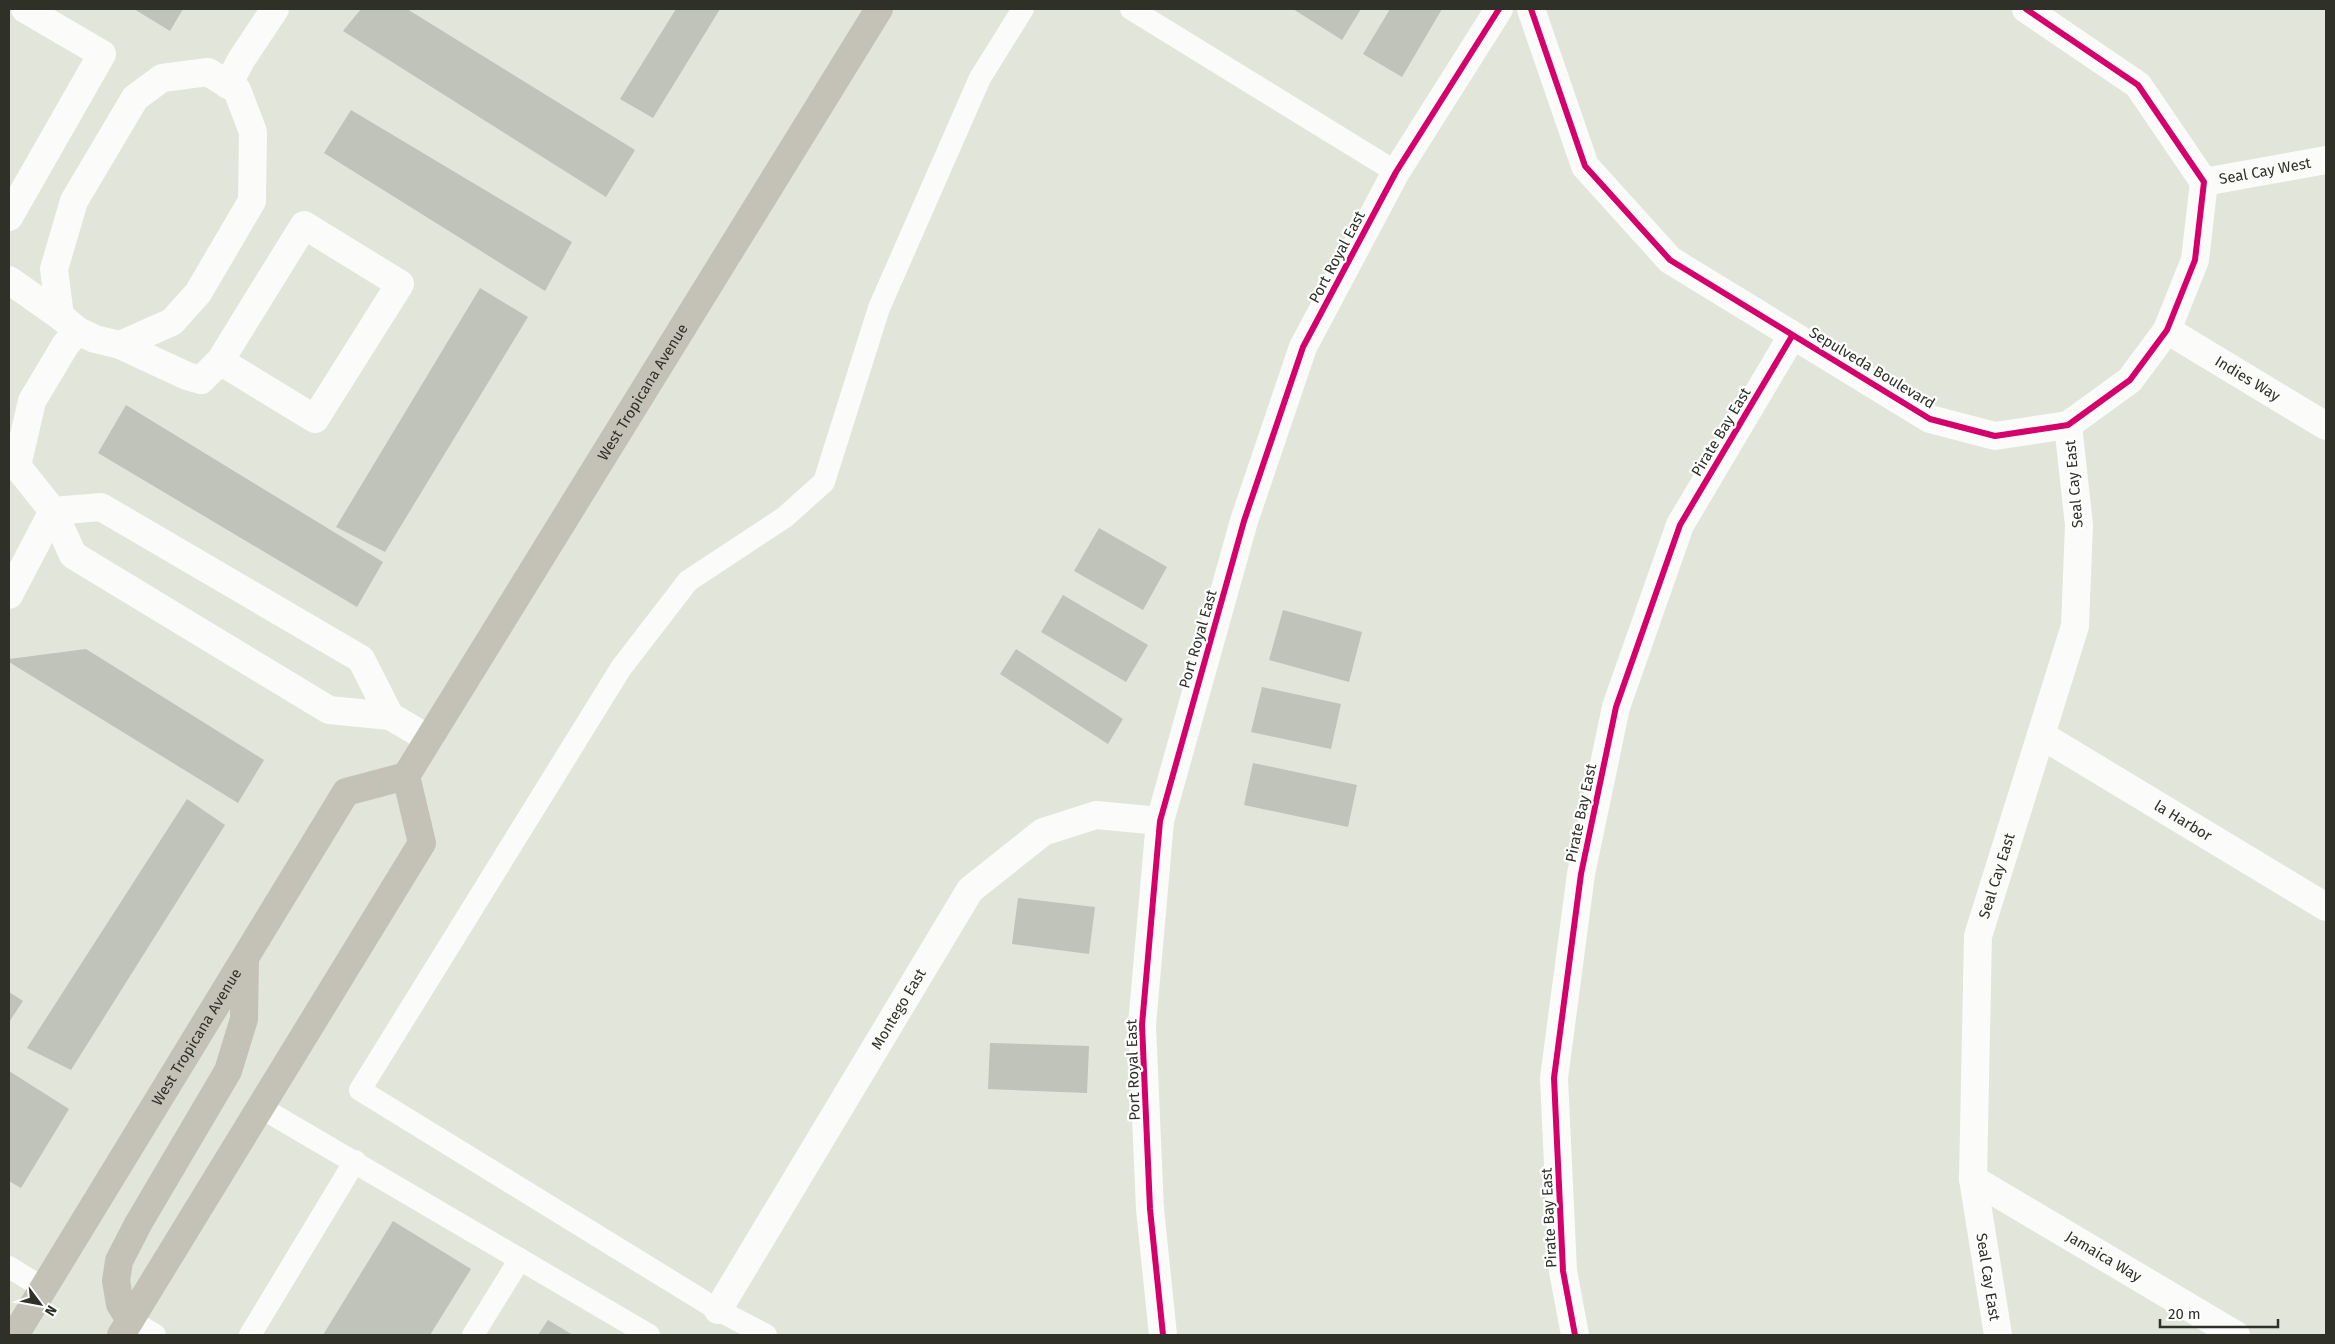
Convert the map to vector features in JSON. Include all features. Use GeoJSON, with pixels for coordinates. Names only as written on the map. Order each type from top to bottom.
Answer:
{"type":"FeatureCollection","features":[{"type":"Feature","properties":{"kind":"main road","name":"West Tropicana Avenue"},"geometry":{"type":"LineString","coordinates":[[14,1335],[346,792],[406,776],[879,9]]}},
{"type":"Feature","properties":{"kind":"main road"},"geometry":{"type":"LineString","coordinates":[[125,1328],[422,843],[406,776]]}},
{"type":"Feature","properties":{"kind":"main road"},"geometry":{"type":"LineString","coordinates":[[125,1328],[116,1281],[119,1261],[138,1224],[228,1070],[244,1019],[245,957]]}},
{"type":"Feature","properties":{"kind":"street"},"geometry":{"type":"LineString","coordinates":[[9,21],[16,9]]}},
{"type":"Feature","properties":{"kind":"street"},"geometry":{"type":"LineString","coordinates":[[9,217],[102,54],[25,9]]}},
{"type":"Feature","properties":{"kind":"street"},"geometry":{"type":"LineString","coordinates":[[228,85],[241,60],[275,9]]}},
{"type":"Feature","properties":{"kind":"street","name":"Port Royal East"},"geometry":{"type":"LineString","coordinates":[[1163,1335],[1150,1209],[1142,1025],[1160,821],[1244,521],[1303,347],[1396,172],[1499,9]]}},
{"type":"Feature","properties":{"kind":"street","name":"Sepulveda Boulevard"},"geometry":{"type":"LineString","coordinates":[[1531,9],[1585,166],[1670,260],[1792,336],[1930,418],[1995,436],[2068,425],[2130,380],[2168,330],[2195,260],[2204,182]]}},
{"type":"Feature","properties":{"kind":"street"},"geometry":{"type":"LineString","coordinates":[[2026,9],[2138,85],[2204,182]]}},
{"type":"Feature","properties":{"kind":"street"},"geometry":{"type":"LineString","coordinates":[[120,345],[172,322],[198,293],[252,201],[253,132],[237,90],[208,72],[162,78],[135,98],[74,201],[54,269],[69,324],[66,344],[32,401],[17,466],[53,511],[73,555],[328,710],[390,716],[428,739]]}},
{"type":"Feature","properties":{"kind":"street","name":"Seal Cay West"},"geometry":{"type":"LineString","coordinates":[[2204,182],[2326,160]]}},
{"type":"Feature","properties":{"kind":"street"},"geometry":{"type":"LineString","coordinates":[[9,280],[69,324],[94,339],[120,345],[187,376],[201,380],[220,361],[304,225],[400,284],[316,420],[220,361]]}},
{"type":"Feature","properties":{"kind":"street","name":"Indies Way"},"geometry":{"type":"LineString","coordinates":[[2168,330],[2326,426]]}},
{"type":"Feature","properties":{"kind":"street","name":"Pirate Bay East"},"geometry":{"type":"LineString","coordinates":[[1575,1335],[1564,1271],[1554,1078],[1581,874],[1616,707],[1680,525],[1792,336]]}},
{"type":"Feature","properties":{"kind":"street","name":"Seal Cay East"},"geometry":{"type":"LineString","coordinates":[[1998,1335],[1972,1179],[1978,936],[2075,626],[2079,525],[2068,425]]}},
{"type":"Feature","properties":{"kind":"street"},"geometry":{"type":"LineString","coordinates":[[53,511],[101,507],[361,659],[390,716]]}},
{"type":"Feature","properties":{"kind":"street"},"geometry":{"type":"LineString","coordinates":[[9,595],[53,511]]}},
{"type":"Feature","properties":{"kind":"street","name":"la Harbor"},"geometry":{"type":"LineString","coordinates":[[2041,735],[2326,907]]}},
{"type":"Feature","properties":{"kind":"street","name":"Montego East"},"geometry":{"type":"LineString","coordinates":[[718,1310],[970,890],[1044,832],[1096,815],[1160,821]]}},
{"type":"Feature","properties":{"kind":"street","name":"Jamaica Way"},"geometry":{"type":"LineString","coordinates":[[1972,1179],[2236,1335]]}},
{"type":"Feature","properties":{"kind":"lane"},"geometry":{"type":"LineString","coordinates":[[766,1335],[718,1310],[360,1090],[621,668],[688,581],[785,517],[824,482],[878,308],[980,78],[1023,9]]}},
{"type":"Feature","properties":{"kind":"lane"},"geometry":{"type":"LineString","coordinates":[[1131,9],[1396,172]]}},
{"type":"Feature","properties":{"kind":"lane"},"geometry":{"type":"LineString","coordinates":[[260,1107],[649,1335]]}},
{"type":"Feature","properties":{"kind":"lane"},"geometry":{"type":"LineString","coordinates":[[250,1335],[355,1161]]}},
{"type":"Feature","properties":{"kind":"lane"},"geometry":{"type":"LineString","coordinates":[[473,1335],[520,1259]]}},
{"type":"Feature","properties":{"kind":"lane"},"geometry":{"type":"LineString","coordinates":[[9,1267],[44,1288]]}},
{"type":"Feature","properties":{"kind":"lane"},"geometry":{"type":"LineString","coordinates":[[125,1328],[155,1335]]}},
{"type":"Feature","properties":{"kind":"building"},"geometry":{"type":"Polygon","coordinates":[[[134,9],[183,9],[170,31],[134,9]]]}},
{"type":"Feature","properties":{"kind":"building"},"geometry":{"type":"Polygon","coordinates":[[[361,9],[407,9],[635,150],[606,197],[343,31],[361,9]]]}},
{"type":"Feature","properties":{"kind":"building"},"geometry":{"type":"Polygon","coordinates":[[[676,9],[720,9],[653,118],[620,99],[676,9]]]}},
{"type":"Feature","properties":{"kind":"building"},"geometry":{"type":"Polygon","coordinates":[[[1293,9],[1361,9],[1342,40],[1293,9]]]}},
{"type":"Feature","properties":{"kind":"building"},"geometry":{"type":"Polygon","coordinates":[[[1390,9],[1442,9],[1402,77],[1363,54],[1390,9]]]}},
{"type":"Feature","properties":{"kind":"building"},"geometry":{"type":"Polygon","coordinates":[[[351,110],[572,242],[545,291],[324,153],[351,110]]]}},
{"type":"Feature","properties":{"kind":"building"},"geometry":{"type":"Polygon","coordinates":[[[480,288],[528,317],[385,552],[336,527],[480,288]]]}},
{"type":"Feature","properties":{"kind":"building"},"geometry":{"type":"Polygon","coordinates":[[[126,405],[383,562],[357,607],[98,453],[126,405]]]}},
{"type":"Feature","properties":{"kind":"building"},"geometry":{"type":"Polygon","coordinates":[[[1099,528],[1167,567],[1143,610],[1074,571],[1099,528]]]}},
{"type":"Feature","properties":{"kind":"building"},"geometry":{"type":"Polygon","coordinates":[[[1063,595],[1148,645],[1126,682],[1041,632],[1063,595]]]}},
{"type":"Feature","properties":{"kind":"building"},"geometry":{"type":"Polygon","coordinates":[[[1283,610],[1362,632],[1349,682],[1269,660],[1283,610]]]}},
{"type":"Feature","properties":{"kind":"building"},"geometry":{"type":"Polygon","coordinates":[[[86,649],[264,760],[238,803],[9,662],[9,659],[86,649]]]}},
{"type":"Feature","properties":{"kind":"building"},"geometry":{"type":"Polygon","coordinates":[[[1016,649],[1123,719],[1108,744],[1000,674],[1016,649]]]}},
{"type":"Feature","properties":{"kind":"building"},"geometry":{"type":"Polygon","coordinates":[[[1262,687],[1341,704],[1331,749],[1251,732],[1262,687]]]}},
{"type":"Feature","properties":{"kind":"building"},"geometry":{"type":"Polygon","coordinates":[[[1253,763],[1357,785],[1348,827],[1244,805],[1253,763]]]}},
{"type":"Feature","properties":{"kind":"building"},"geometry":{"type":"Polygon","coordinates":[[[187,799],[225,825],[71,1070],[27,1048],[187,799]]]}},
{"type":"Feature","properties":{"kind":"building"},"geometry":{"type":"Polygon","coordinates":[[[1018,898],[1095,907],[1089,954],[1012,944],[1018,898]]]}},
{"type":"Feature","properties":{"kind":"building"},"geometry":{"type":"Polygon","coordinates":[[[9,992],[23,1001],[9,1022],[9,992]]]}},
{"type":"Feature","properties":{"kind":"building"},"geometry":{"type":"Polygon","coordinates":[[[990,1043],[1089,1046],[1087,1093],[988,1089],[990,1043]]]}},
{"type":"Feature","properties":{"kind":"building"},"geometry":{"type":"Polygon","coordinates":[[[9,1071],[69,1109],[21,1188],[9,1181],[9,1071]]]}},
{"type":"Feature","properties":{"kind":"building"},"geometry":{"type":"Polygon","coordinates":[[[393,1221],[471,1269],[430,1335],[323,1335],[393,1221]]]}},
{"type":"Feature","properties":{"kind":"building"},"geometry":{"type":"Polygon","coordinates":[[[548,1320],[573,1335],[538,1335],[548,1320]]]}},
{"type":"Feature","properties":{"kind":"cycle path"},"geometry":{"type":"LineString","coordinates":[[1163,1335],[1150,1209],[1142,1025],[1160,821],[1244,521],[1303,347],[1396,172],[1499,9]]}},
{"type":"Feature","properties":{"kind":"cycle path"},"geometry":{"type":"LineString","coordinates":[[1531,9],[1585,166],[1670,260],[1930,419],[1995,436],[2068,425],[2130,380],[2167,330],[2195,260],[2204,182],[2138,85],[2026,9]]}},
{"type":"Feature","properties":{"kind":"cycle path"},"geometry":{"type":"LineString","coordinates":[[1575,1335],[1563,1271],[1554,1078],[1581,874],[1616,707],[1680,525],[1792,336]]}}]}
